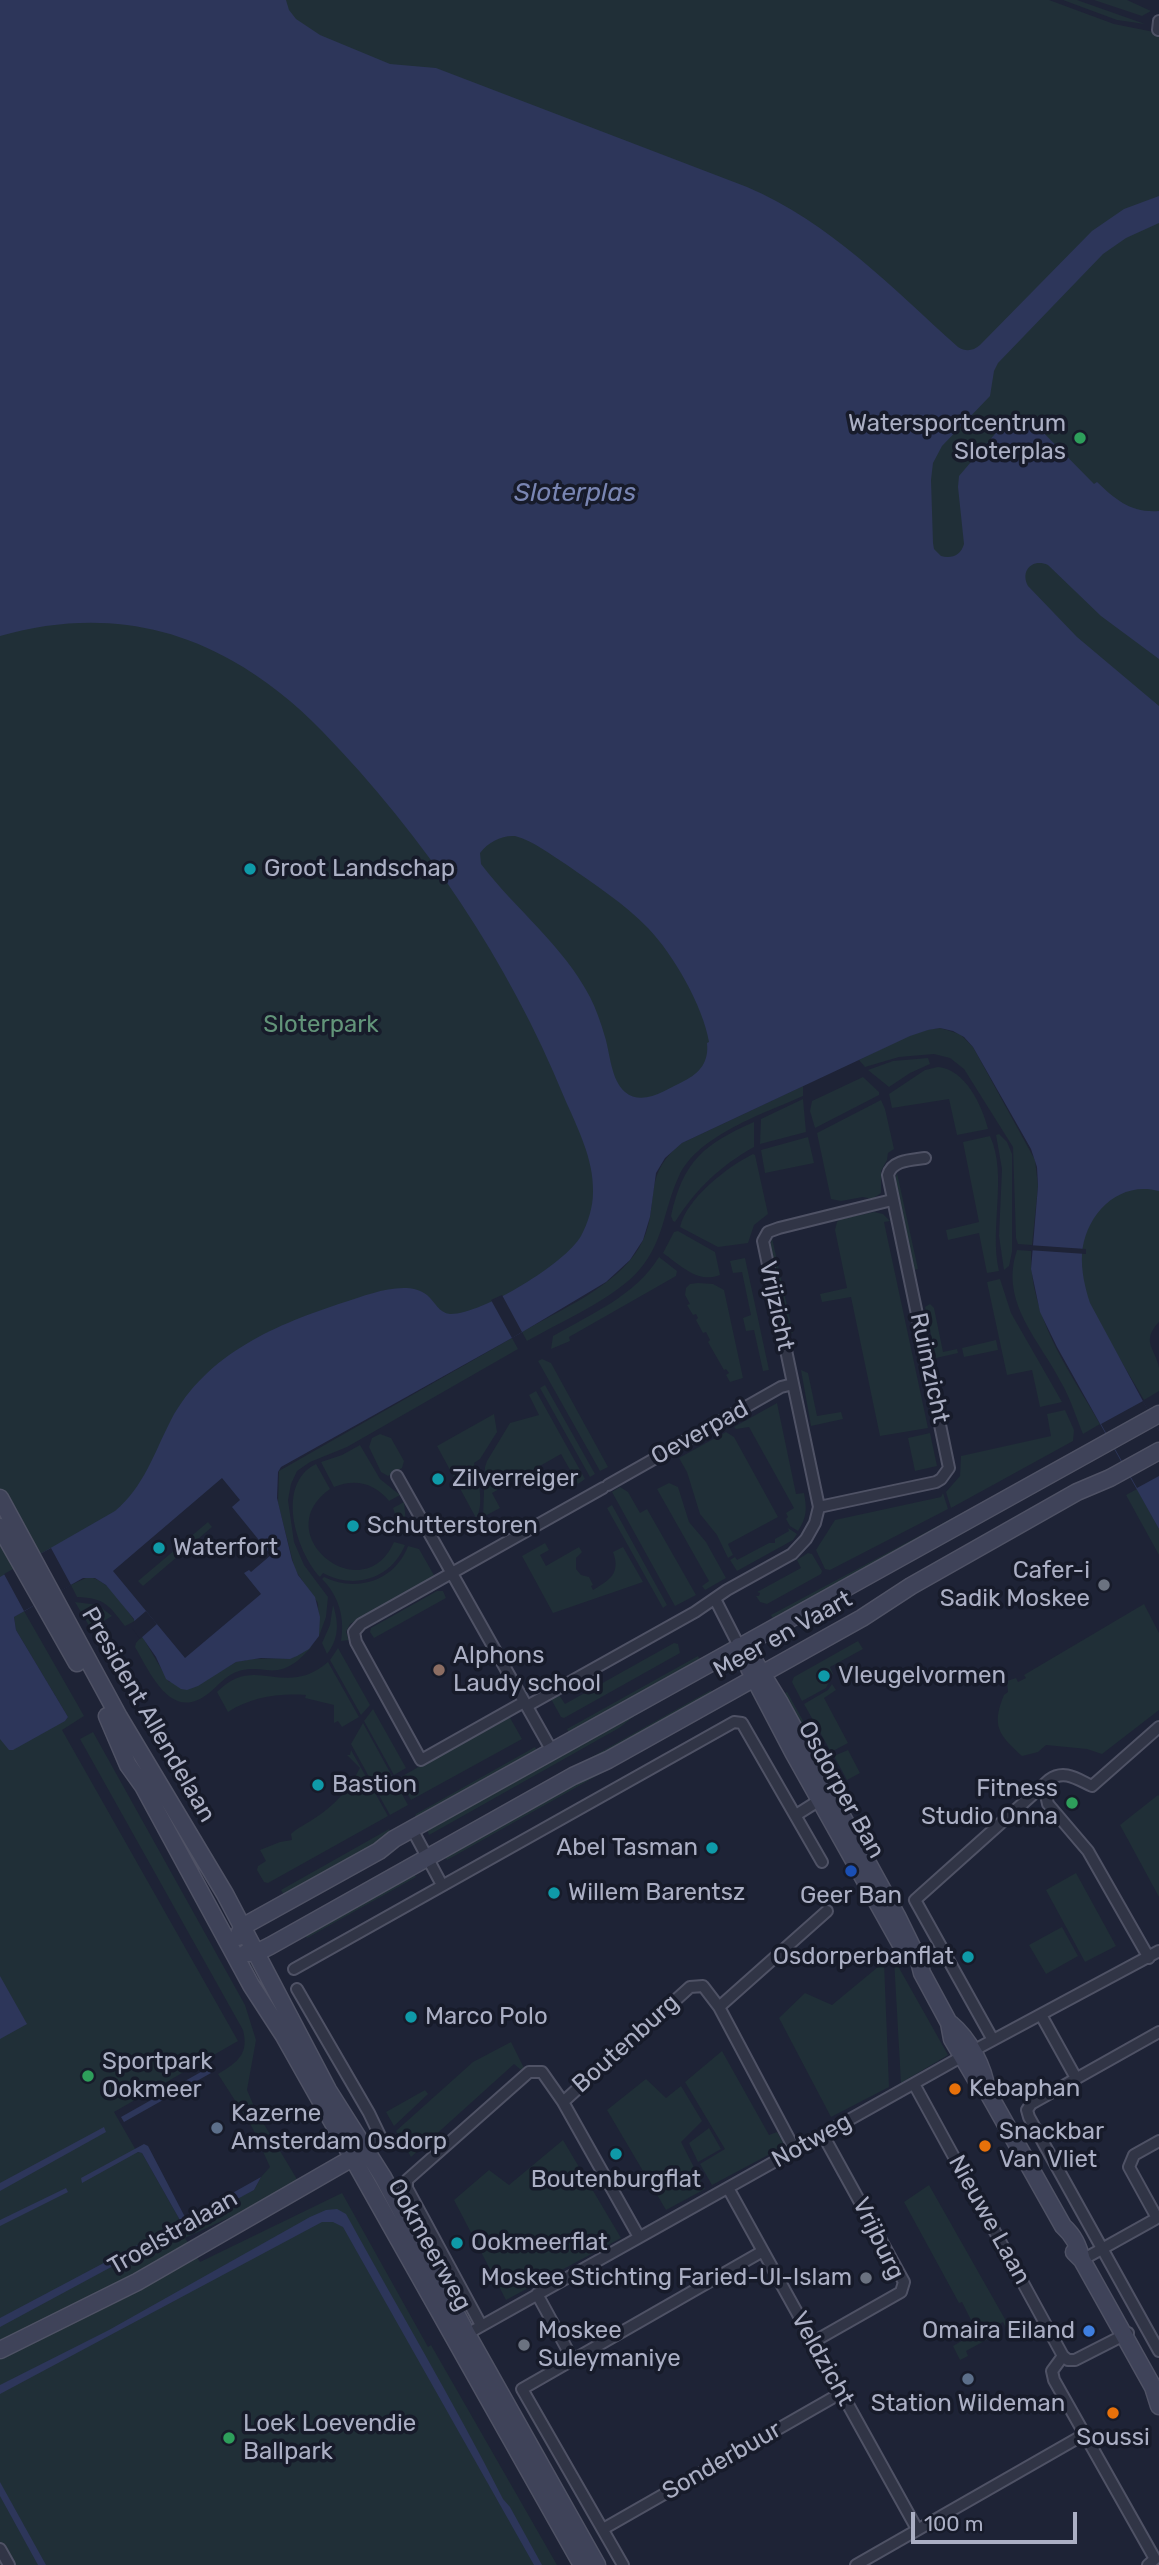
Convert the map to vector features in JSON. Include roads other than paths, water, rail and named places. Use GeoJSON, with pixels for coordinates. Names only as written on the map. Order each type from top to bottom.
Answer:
{"type":"FeatureCollection","features":[{"type":"Feature","properties":{"kind":"main road","name":"Meer en Vaart"},"geometry":{"type":"LineString","coordinates":[[242,1927],[379,1851],[412,1829],[1155,1416]]}},
{"type":"Feature","properties":{"kind":"main road","name":"Meer en Vaart"},"geometry":{"type":"LineString","coordinates":[[256,1953],[862,1618],[911,1586],[1077,1492],[1159,1451]]}},
{"type":"Feature","properties":{"kind":"main road","name":"President Allendelaan"},"geometry":{"type":"LineString","coordinates":[[0,1498],[27,1561],[113,1727],[128,1765],[143,1786],[233,1950]]}},
{"type":"Feature","properties":{"kind":"main road","name":"President Allendelaan"},"geometry":{"type":"LineString","coordinates":[[0,1527],[27,1561]]}},
{"type":"Feature","properties":{"kind":"main road","name":"President Allendelaan"},"geometry":{"type":"LineString","coordinates":[[48,1598],[79,1646],[144,1761],[172,1802],[256,1953]]}},
{"type":"Feature","properties":{"kind":"main road","name":"Osdorper Ban"},"geometry":{"type":"LineString","coordinates":[[739,1646],[893,1920],[913,1965],[922,1973],[949,2023],[962,2033],[967,2054],[985,2078],[987,2091],[1063,2226],[1079,2246],[1082,2260],[1156,2391],[1159,2406]]}},
{"type":"Feature","properties":{"kind":"main road"},"geometry":{"type":"LineString","coordinates":[[242,1927],[233,1950],[256,1953]]}},
{"type":"Feature","properties":{"kind":"main road","name":"Ookmeerweg"},"geometry":{"type":"LineString","coordinates":[[233,1950],[467,2334],[597,2565]]}},
{"type":"Feature","properties":{"kind":"main road","name":"Ookmeerweg"},"geometry":{"type":"LineString","coordinates":[[256,1953],[359,2154],[582,2565]]}},
{"type":"Feature","properties":{"kind":"main road","name":"Troelstralaan"},"geometry":{"type":"LineString","coordinates":[[0,2350],[137,2282],[359,2154]]}},
{"type":"Feature","properties":{"kind":"street","name":"Ruimzicht"},"geometry":{"type":"LineString","coordinates":[[819,1507],[936,1482],[949,1468],[892,1200],[889,1170],[898,1163],[925,1157]]}},
{"type":"Feature","properties":{"kind":"street","name":"Vrijzicht"},"geometry":{"type":"LineString","coordinates":[[819,1507],[764,1249],[765,1236],[779,1228],[892,1200]]}},
{"type":"Feature","properties":{"kind":"street","name":"Oeverpad"},"geometry":{"type":"LineString","coordinates":[[526,1704],[421,1759],[356,1642],[354,1632],[361,1624],[453,1572],[781,1387],[793,1384]]}},
{"type":"Feature","properties":{"kind":"street"},"geometry":{"type":"LineString","coordinates":[[397,1476],[552,1751]]}},
{"type":"Feature","properties":{"kind":"street"},"geometry":{"type":"LineString","coordinates":[[526,1704],[695,1612],[801,1547],[815,1523],[819,1507]]}},
{"type":"Feature","properties":{"kind":"street","name":"Meer en Vaart"},"geometry":{"type":"LineString","coordinates":[[715,1599],[739,1646]]}},
{"type":"Feature","properties":{"kind":"street"},"geometry":{"type":"LineString","coordinates":[[294,1969],[739,1721],[822,1862]]}},
{"type":"Feature","properties":{"kind":"street"},"geometry":{"type":"LineString","coordinates":[[893,1920],[1056,1775],[1065,1774],[1092,1786],[1159,1727]]}},
{"type":"Feature","properties":{"kind":"street"},"geometry":{"type":"LineString","coordinates":[[1044,1786],[1048,1804],[1088,1851],[1149,1958]]}},
{"type":"Feature","properties":{"kind":"street"},"geometry":{"type":"LineString","coordinates":[[796,1815],[825,1797]]}},
{"type":"Feature","properties":{"kind":"street"},"geometry":{"type":"LineString","coordinates":[[412,1829],[442,1885]]}},
{"type":"Feature","properties":{"kind":"street"},"geometry":{"type":"LineString","coordinates":[[915,1900],[993,2040]]}},
{"type":"Feature","properties":{"kind":"street"},"geometry":{"type":"LineString","coordinates":[[795,2150],[719,2007],[827,1911]]}},
{"type":"Feature","properties":{"kind":"street","name":"Notweg"},"geometry":{"type":"LineString","coordinates":[[467,2334],[967,2054],[1159,1951]]}},
{"type":"Feature","properties":{"kind":"street","name":"Boutenburg"},"geometry":{"type":"LineString","coordinates":[[563,2102],[690,1987],[703,1986],[719,2007]]}},
{"type":"Feature","properties":{"kind":"street"},"geometry":{"type":"LineString","coordinates":[[298,1989],[382,2140],[359,2154]]}},
{"type":"Feature","properties":{"kind":"street"},"geometry":{"type":"LineString","coordinates":[[1041,2015],[1076,2078]]}},
{"type":"Feature","properties":{"kind":"street"},"geometry":{"type":"LineString","coordinates":[[1159,2032],[1031,2104],[1027,2110],[1159,2351]]}},
{"type":"Feature","properties":{"kind":"street","name":"Boutenburg"},"geometry":{"type":"LineString","coordinates":[[529,2072],[541,2072],[563,2102],[639,2237]]}},
{"type":"Feature","properties":{"kind":"street","name":"Ookmeerweg"},"geometry":{"type":"LineString","coordinates":[[481,2325],[407,2188],[407,2180],[529,2072]]}},
{"type":"Feature","properties":{"kind":"street","name":"Nieuwe Laan"},"geometry":{"type":"LineString","coordinates":[[914,2084],[1063,2356]]}},
{"type":"Feature","properties":{"kind":"street","name":"Vrijburg"},"geometry":{"type":"LineString","coordinates":[[813,2342],[901,2292],[904,2282],[823,2135]]}},
{"type":"Feature","properties":{"kind":"street"},"geometry":{"type":"LineString","coordinates":[[1082,2260],[1158,2218],[1129,2168],[1134,2155],[1159,2141]]}},
{"type":"Feature","properties":{"kind":"street","name":"Veldzicht"},"geometry":{"type":"LineString","coordinates":[[728,2188],[917,2529]]}},
{"type":"Feature","properties":{"kind":"street"},"geometry":{"type":"LineString","coordinates":[[622,2565],[522,2389],[763,2252]]}},
{"type":"Feature","properties":{"kind":"street"},"geometry":{"type":"LineString","coordinates":[[537,2294],[573,2360]]}},
{"type":"Feature","properties":{"kind":"street"},"geometry":{"type":"LineString","coordinates":[[1126,2334],[1075,2360],[1068,2360],[1063,2356],[1052,2371],[1054,2380],[1151,2562]]}},
{"type":"Feature","properties":{"kind":"street","name":"Sonderbuur"},"geometry":{"type":"LineString","coordinates":[[603,2529],[841,2393]]}},
{"type":"Feature","properties":{"kind":"street"},"geometry":{"type":"LineString","coordinates":[[859,2564],[1085,2434]]}},
{"type":"Feature","properties":{"kind":"street"},"geometry":{"type":"LineString","coordinates":[[0,2549],[9,2565]]}},
{"type":"Feature","properties":{"kind":"water","name":"Sloterplas"},"geometry":{"type":"Polygon","coordinates":[[[0,0],[286,0],[296,19],[320,35],[390,64],[436,68],[747,187],[777,202],[806,219],[859,258],[958,347],[967,350],[980,345],[1092,231],[1124,209],[1159,196],[1159,223],[1126,238],[1103,254],[998,363],[990,396],[942,446],[933,463],[931,480],[934,549],[941,556],[952,556],[961,551],[964,544],[959,476],[1006,421],[1022,415],[1030,419],[1094,484],[1097,482],[1118,500],[1132,507],[1159,511],[1159,659],[1101,616],[1048,565],[1037,563],[1029,567],[1026,581],[1077,637],[1159,706],[1159,1191],[1130,1191],[1106,1204],[1097,1214],[1084,1240],[1082,1260],[1090,1303],[1159,1431],[1159,1529],[1040,1312],[1031,1269],[1038,1186],[1037,1167],[1031,1149],[973,1047],[964,1037],[953,1031],[940,1028],[928,1030],[682,1143],[665,1158],[656,1173],[650,1217],[643,1240],[630,1260],[606,1282],[519,1334],[281,1467],[278,1472],[277,1498],[292,1560],[298,1575],[315,1597],[320,1617],[319,1636],[309,1649],[290,1659],[261,1658],[236,1662],[198,1686],[181,1689],[166,1679],[156,1657],[135,1627],[134,1619],[106,1585],[95,1578],[83,1578],[14,1617],[16,1630],[68,1717],[9,1750],[0,1739],[0,1577],[115,1511],[125,1502],[148,1469],[171,1420],[204,1376],[246,1344],[270,1331],[376,1292],[398,1288],[418,1290],[427,1295],[443,1312],[450,1314],[464,1312],[501,1297],[559,1260],[581,1236],[592,1203],[593,1180],[588,1155],[542,1047],[490,950],[461,903],[395,814],[359,771],[301,711],[244,667],[204,646],[147,628],[118,624],[60,624],[0,636],[0,0]],[[515,836],[500,838],[487,846],[480,853],[481,864],[553,944],[579,978],[598,1016],[620,1087],[632,1096],[647,1097],[663,1092],[695,1074],[705,1061],[709,1042],[706,1028],[686,981],[658,939],[639,919],[609,895],[542,849],[515,836]],[[222,1478],[113,1571],[185,1658],[261,1594],[244,1573],[249,1570],[251,1572],[271,1555],[232,1507],[240,1500],[222,1478]]]}},
{"type":"Feature","properties":{"kind":"water"},"geometry":{"type":"Polygon","coordinates":[[[0,1976],[27,2024],[0,2039],[0,1976]]]}},
{"type":"Feature","properties":{"kind":"water"},"geometry":{"type":"Polygon","coordinates":[[[208,2068],[211,2073],[124,2122],[121,2117],[208,2068]]]}},
{"type":"Feature","properties":{"kind":"water"},"geometry":{"type":"Polygon","coordinates":[[[104,2127],[106,2132],[0,2191],[0,2183],[104,2127]]]}},
{"type":"Feature","properties":{"kind":"water"},"geometry":{"type":"Polygon","coordinates":[[[144,2144],[148,2146],[186,2219],[261,2177],[254,2190],[0,2327],[0,2318],[181,2222],[142,2153],[138,2152],[82,2183],[81,2178],[144,2144]]]}},
{"type":"Feature","properties":{"kind":"water"},"geometry":{"type":"Polygon","coordinates":[[[66,2188],[68,2192],[0,2226],[0,2220],[66,2188]]]}},
{"type":"Feature","properties":{"kind":"water"},"geometry":{"type":"Polygon","coordinates":[[[337,2209],[346,2214],[542,2565],[534,2565],[343,2227],[333,2222],[322,2222],[0,2394],[0,2385],[109,2330],[310,2217],[326,2210],[337,2209]]]}},
{"type":"Feature","properties":{"kind":"water"},"geometry":{"type":"Polygon","coordinates":[[[0,2482],[46,2565],[38,2565],[0,2496],[0,2482]]]}},
{"type":"Feature","properties":{"kind":"place","name":"Watersportcentrum Sloterplas"},"geometry":{"type":"Point","coordinates":[1080,438]}},
{"type":"Feature","properties":{"kind":"place","name":"Groot Landschap"},"geometry":{"type":"Point","coordinates":[250,869]}},
{"type":"Feature","properties":{"kind":"place","name":"Zilverreiger"},"geometry":{"type":"Point","coordinates":[438,1479]}},
{"type":"Feature","properties":{"kind":"place","name":"Schutterstoren"},"geometry":{"type":"Point","coordinates":[353,1526]}},
{"type":"Feature","properties":{"kind":"place","name":"Waterfort"},"geometry":{"type":"Point","coordinates":[159,1548]}},
{"type":"Feature","properties":{"kind":"place","name":"Cafer-i Sadik Moskee"},"geometry":{"type":"Point","coordinates":[1104,1585]}},
{"type":"Feature","properties":{"kind":"place","name":"Alphons Laudy school"},"geometry":{"type":"Point","coordinates":[439,1670]}},
{"type":"Feature","properties":{"kind":"place","name":"Vleugelvormen"},"geometry":{"type":"Point","coordinates":[824,1676]}},
{"type":"Feature","properties":{"kind":"place","name":"Bastion"},"geometry":{"type":"Point","coordinates":[318,1785]}},
{"type":"Feature","properties":{"kind":"place","name":"Fitness Studio Onna"},"geometry":{"type":"Point","coordinates":[1072,1803]}},
{"type":"Feature","properties":{"kind":"place","name":"Abel Tasman"},"geometry":{"type":"Point","coordinates":[712,1848]}},
{"type":"Feature","properties":{"kind":"place","name":"Geer Ban"},"geometry":{"type":"Point","coordinates":[851,1871]}},
{"type":"Feature","properties":{"kind":"place","name":"Willem Barentsz"},"geometry":{"type":"Point","coordinates":[554,1893]}},
{"type":"Feature","properties":{"kind":"place","name":"Osdorperbanflat"},"geometry":{"type":"Point","coordinates":[968,1957]}},
{"type":"Feature","properties":{"kind":"place","name":"Marco Polo"},"geometry":{"type":"Point","coordinates":[411,2017]}},
{"type":"Feature","properties":{"kind":"place","name":"Sportpark Ookmeer"},"geometry":{"type":"Point","coordinates":[88,2076]}},
{"type":"Feature","properties":{"kind":"place","name":"Kebaphan"},"geometry":{"type":"Point","coordinates":[955,2089]}},
{"type":"Feature","properties":{"kind":"place","name":"Kazerne Amsterdam Osdorp"},"geometry":{"type":"Point","coordinates":[217,2128]}},
{"type":"Feature","properties":{"kind":"place","name":"Snackbar Van Vliet"},"geometry":{"type":"Point","coordinates":[985,2146]}},
{"type":"Feature","properties":{"kind":"place","name":"Boutenburgflat"},"geometry":{"type":"Point","coordinates":[616,2154]}},
{"type":"Feature","properties":{"kind":"place","name":"Ookmeerflat"},"geometry":{"type":"Point","coordinates":[457,2243]}},
{"type":"Feature","properties":{"kind":"place","name":"Moskee Stichting Faried-Ul-Islam"},"geometry":{"type":"Point","coordinates":[866,2278]}},
{"type":"Feature","properties":{"kind":"place","name":"Omaira Eiland"},"geometry":{"type":"Point","coordinates":[1089,2331]}},
{"type":"Feature","properties":{"kind":"place","name":"Moskee Suleymaniye"},"geometry":{"type":"Point","coordinates":[524,2345]}},
{"type":"Feature","properties":{"kind":"place","name":"Station Wildeman"},"geometry":{"type":"Point","coordinates":[968,2379]}},
{"type":"Feature","properties":{"kind":"place","name":"Soussi"},"geometry":{"type":"Point","coordinates":[1113,2413]}},
{"type":"Feature","properties":{"kind":"place","name":"Loek Loevendie Ballpark"},"geometry":{"type":"Point","coordinates":[229,2438]}},
{"type":"Feature","properties":{"kind":"park label","name":"Sloterpark"},"geometry":{"type":"Point","coordinates":[321,1025]}}]}
